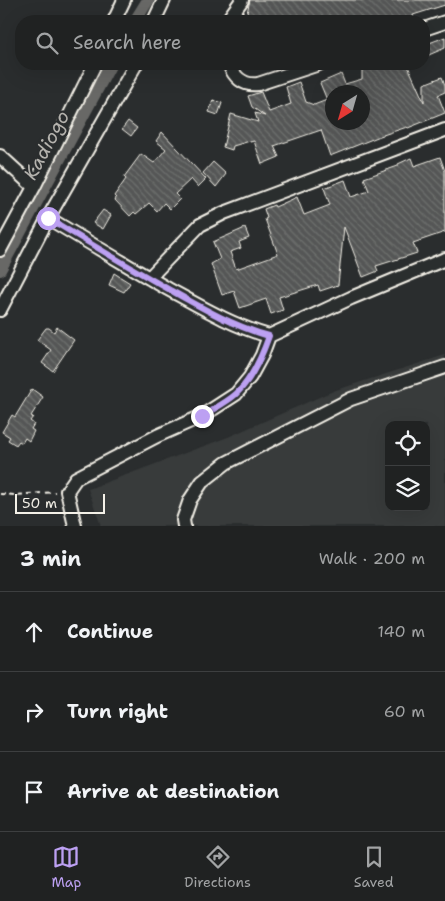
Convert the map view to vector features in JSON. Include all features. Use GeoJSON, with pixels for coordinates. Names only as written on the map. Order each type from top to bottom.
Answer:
{"type":"FeatureCollection","features":[{"type":"Feature","properties":{"kind":"street"},"geometry":{"type":"LineString","coordinates":[[117,15],[124,0]]}},
{"type":"Feature","properties":{"kind":"street"},"geometry":{"type":"LineString","coordinates":[[157,15],[164,0]]}},
{"type":"Feature","properties":{"kind":"street"},"geometry":{"type":"LineString","coordinates":[[231,15],[242,0]]}},
{"type":"Feature","properties":{"kind":"street"},"geometry":{"type":"LineString","coordinates":[[430,27],[445,22]]}},
{"type":"Feature","properties":{"kind":"street"},"geometry":{"type":"LineString","coordinates":[[0,250],[34,187],[92,70]]}},
{"type":"Feature","properties":{"kind":"street"},"geometry":{"type":"LineString","coordinates":[[0,310],[48,218],[133,70]]}},
{"type":"Feature","properties":{"kind":"street"},"geometry":{"type":"LineString","coordinates":[[232,70],[243,83],[251,85],[301,70]]}},
{"type":"Feature","properties":{"kind":"street"},"geometry":{"type":"LineString","coordinates":[[149,278],[200,225],[224,213],[445,130]]}},
{"type":"Feature","properties":{"kind":"street"},"geometry":{"type":"LineString","coordinates":[[0,156],[34,187]]}},
{"type":"Feature","properties":{"kind":"street"},"geometry":{"type":"LineString","coordinates":[[48,218],[220,318],[248,330],[269,336]]}},
{"type":"Feature","properties":{"kind":"street"},"geometry":{"type":"LineString","coordinates":[[75,526],[67,491],[76,478],[157,436],[202,416],[236,394],[250,376],[262,355],[269,336],[351,298],[445,259]]}},
{"type":"Feature","properties":{"kind":"street"},"geometry":{"type":"LineString","coordinates":[[184,526],[183,520],[190,500],[202,482],[226,463],[351,398],[445,367]]}},
{"type":"Feature","properties":{"kind":"path"},"geometry":{"type":"LineString","coordinates":[[0,494],[15,495],[67,491]]}},
{"type":"Feature","properties":{"kind":"shaded area"},"geometry":{"type":"Polygon","coordinates":[[[445,355],[445,526],[101,526],[88,489],[228,437],[333,391],[445,355]]]}},
{"type":"Feature","properties":{"kind":"building"},"geometry":{"type":"Polygon","coordinates":[[[250,0],[445,0],[445,5],[413,15],[246,15],[250,0]]]}},
{"type":"Feature","properties":{"kind":"building"},"geometry":{"type":"Polygon","coordinates":[[[445,37],[445,48],[430,54],[430,43],[445,37]]]}},
{"type":"Feature","properties":{"kind":"building"},"geometry":{"type":"Polygon","coordinates":[[[362,70],[410,70],[424,102],[424,84],[442,77],[445,92],[438,95],[445,113],[330,156],[321,130],[274,146],[279,157],[262,164],[254,141],[233,146],[232,150],[223,147],[231,114],[258,122],[255,113],[265,116],[252,107],[248,96],[261,92],[269,112],[291,104],[286,87],[299,82],[306,102],[314,105],[325,101],[325,130],[370,130],[370,85],[325,85],[325,95],[320,83],[341,74],[345,84],[362,79],[362,70]]]}},
{"type":"Feature","properties":{"kind":"building"},"geometry":{"type":"Polygon","coordinates":[[[213,100],[222,103],[218,115],[209,112],[213,100]]]}},
{"type":"Feature","properties":{"kind":"building"},"geometry":{"type":"Polygon","coordinates":[[[128,121],[137,128],[131,136],[122,129],[128,121]]]}},
{"type":"Feature","properties":{"kind":"building"},"geometry":{"type":"Polygon","coordinates":[[[162,132],[206,179],[198,187],[191,179],[175,194],[180,199],[170,209],[164,203],[157,211],[149,203],[136,214],[134,212],[130,216],[115,200],[114,196],[126,179],[124,177],[141,154],[154,163],[166,149],[156,141],[162,132]]]}},
{"type":"Feature","properties":{"kind":"building"},"geometry":{"type":"Polygon","coordinates":[[[440,157],[445,171],[445,232],[413,243],[417,253],[376,266],[378,271],[363,277],[344,227],[338,285],[320,291],[318,285],[279,297],[283,310],[271,314],[266,299],[240,308],[234,291],[222,295],[211,264],[220,259],[213,242],[245,228],[249,238],[239,242],[241,248],[230,252],[236,269],[278,254],[265,219],[267,218],[264,209],[274,205],[275,207],[297,197],[304,215],[330,205],[324,188],[345,180],[351,197],[369,191],[364,178],[398,166],[398,164],[411,158],[414,166],[440,157]]]}},
{"type":"Feature","properties":{"kind":"building"},"geometry":{"type":"Polygon","coordinates":[[[213,162],[226,174],[216,187],[203,173],[213,162]]]}},
{"type":"Feature","properties":{"kind":"building"},"geometry":{"type":"Polygon","coordinates":[[[103,210],[111,215],[103,229],[93,223],[103,210]]]}},
{"type":"Feature","properties":{"kind":"building"},"geometry":{"type":"Polygon","coordinates":[[[114,273],[130,283],[124,292],[109,285],[114,273]]]}},
{"type":"Feature","properties":{"kind":"building"},"geometry":{"type":"Polygon","coordinates":[[[57,327],[74,340],[53,371],[42,363],[51,350],[37,340],[46,328],[54,332],[57,327]]]}},
{"type":"Feature","properties":{"kind":"building"},"geometry":{"type":"Polygon","coordinates":[[[32,389],[43,397],[31,416],[33,417],[30,421],[34,424],[31,429],[34,431],[29,441],[25,438],[22,443],[19,441],[16,445],[8,440],[10,437],[2,432],[12,415],[15,417],[32,389]]]}},
{"type":"Feature","properties":{"kind":"waterway","name":"Kadiogo"},"geometry":{"type":"LineString","coordinates":[[139,15],[148,0]]}},
{"type":"Feature","properties":{"kind":"waterway","name":"Kadiogo"},"geometry":{"type":"LineString","coordinates":[[0,270],[108,70]]}},
{"type":"Feature","properties":{"kind":"route"},"geometry":{"type":"LineString","coordinates":[[48,218],[220,318],[248,330],[269,336],[262,355],[250,376],[236,394],[202,416]]}}]}
